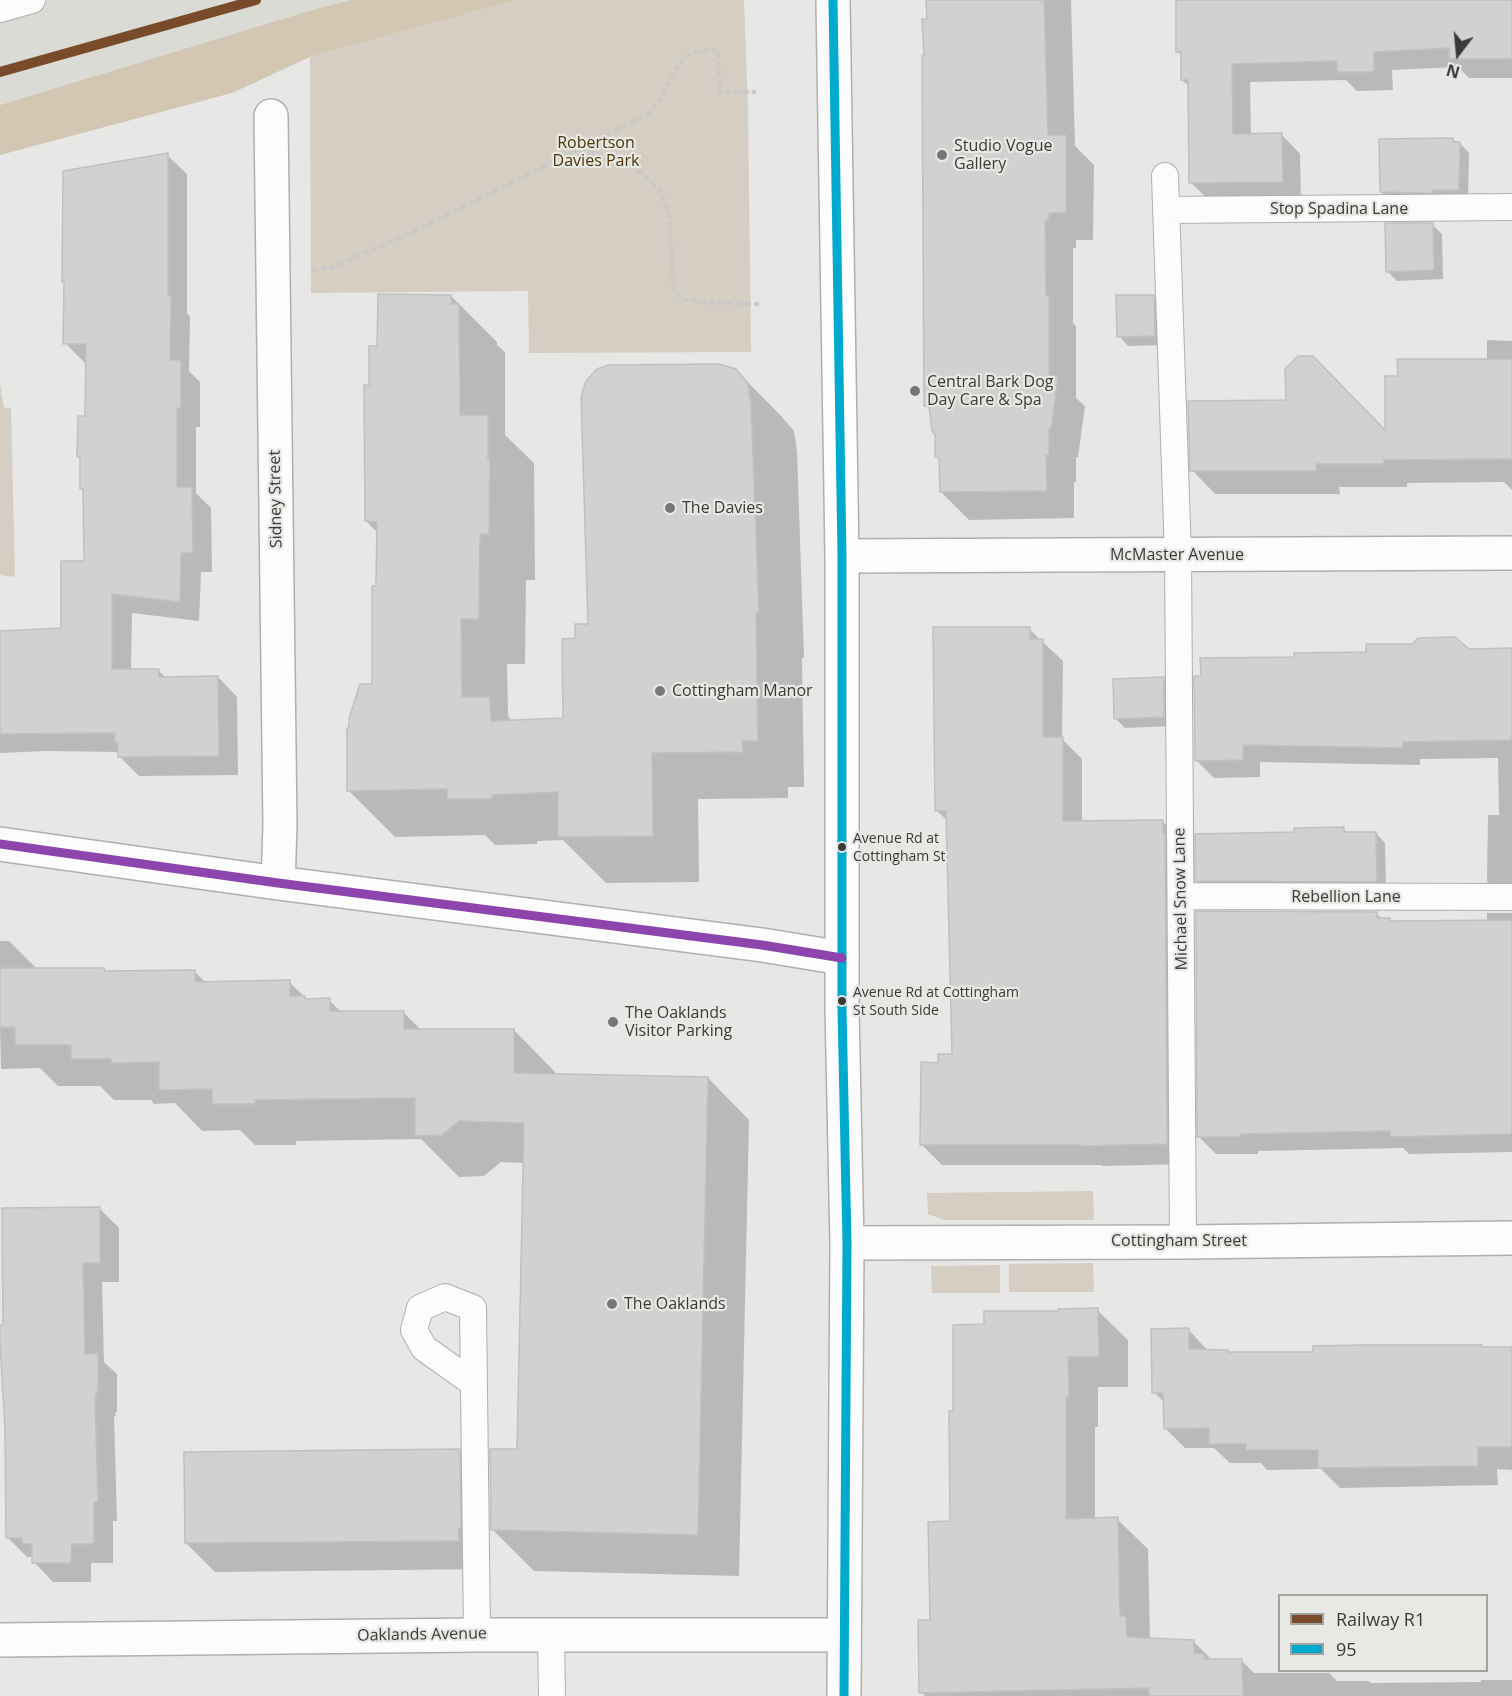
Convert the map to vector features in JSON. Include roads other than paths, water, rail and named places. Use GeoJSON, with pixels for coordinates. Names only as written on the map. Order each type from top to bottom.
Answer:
{"type":"FeatureCollection","features":[{"type":"Feature","properties":{"kind":"street"},"geometry":{"type":"LineString","coordinates":[[832,0],[842,556],[842,958],[847,1243],[844,1696]]}},
{"type":"Feature","properties":{"kind":"street","name":"Sidney Street"},"geometry":{"type":"LineString","coordinates":[[271,116],[280,826],[278,883]]}},
{"type":"Feature","properties":{"kind":"street","name":"McMaster Avenue"},"geometry":{"type":"LineString","coordinates":[[842,556],[1512,553]]}},
{"type":"Feature","properties":{"kind":"street"},"geometry":{"type":"LineString","coordinates":[[0,844],[278,883],[762,945],[842,958]]}},
{"type":"Feature","properties":{"kind":"street","name":"Cottingham Street"},"geometry":{"type":"LineString","coordinates":[[847,1243],[1512,1238]]}},
{"type":"Feature","properties":{"kind":"street","name":"Oaklands Avenue"},"geometry":{"type":"LineString","coordinates":[[0,1640],[477,1635],[844,1635]]}},
{"type":"Feature","properties":{"kind":"lane"},"geometry":{"type":"LineString","coordinates":[[0,9],[32,0]]}},
{"type":"Feature","properties":{"kind":"lane","name":"Michael Snow Lane"},"geometry":{"type":"LineString","coordinates":[[1165,176],[1178,555],[1184,1242]]}},
{"type":"Feature","properties":{"kind":"lane","name":"Stop Spadina Lane"},"geometry":{"type":"LineString","coordinates":[[1166,210],[1512,207]]}},
{"type":"Feature","properties":{"kind":"lane","name":"Rebellion Lane"},"geometry":{"type":"LineString","coordinates":[[1181,896],[1512,897]]}},
{"type":"Feature","properties":{"kind":"lane"},"geometry":{"type":"LineString","coordinates":[[473,1383],[477,1635]]}},
{"type":"Feature","properties":{"kind":"lane"},"geometry":{"type":"LineString","coordinates":[[551,1635],[552,1696]]}},
{"type":"Feature","properties":{"kind":"rail line","name":"R1"},"geometry":{"type":"LineString","coordinates":[[0,72],[256,0]]}},
{"type":"Feature","properties":{"kind":"place","name":"Studio Vogue Gallery"},"geometry":{"type":"Point","coordinates":[942,155]}},
{"type":"Feature","properties":{"kind":"place","name":"Central Bark Dog Day Care & Spa"},"geometry":{"type":"Point","coordinates":[915,391]}},
{"type":"Feature","properties":{"kind":"place","name":"The Davies"},"geometry":{"type":"Point","coordinates":[670,508]}},
{"type":"Feature","properties":{"kind":"place","name":"Cottingham Manor"},"geometry":{"type":"Point","coordinates":[660,691]}},
{"type":"Feature","properties":{"kind":"place","name":"Avenue Rd at Cottingham St"},"geometry":{"type":"Point","coordinates":[842,847]}},
{"type":"Feature","properties":{"kind":"place","name":"Avenue Rd at Cottingham St South Side"},"geometry":{"type":"Point","coordinates":[842,1001]}},
{"type":"Feature","properties":{"kind":"place","name":"The Oaklands Visitor Parking"},"geometry":{"type":"Point","coordinates":[613,1022]}},
{"type":"Feature","properties":{"kind":"place","name":"The Oaklands"},"geometry":{"type":"Point","coordinates":[612,1304]}},
{"type":"Feature","properties":{"kind":"park label","name":"Robertson Davies Park"},"geometry":{"type":"Point","coordinates":[596,152]}}]}
